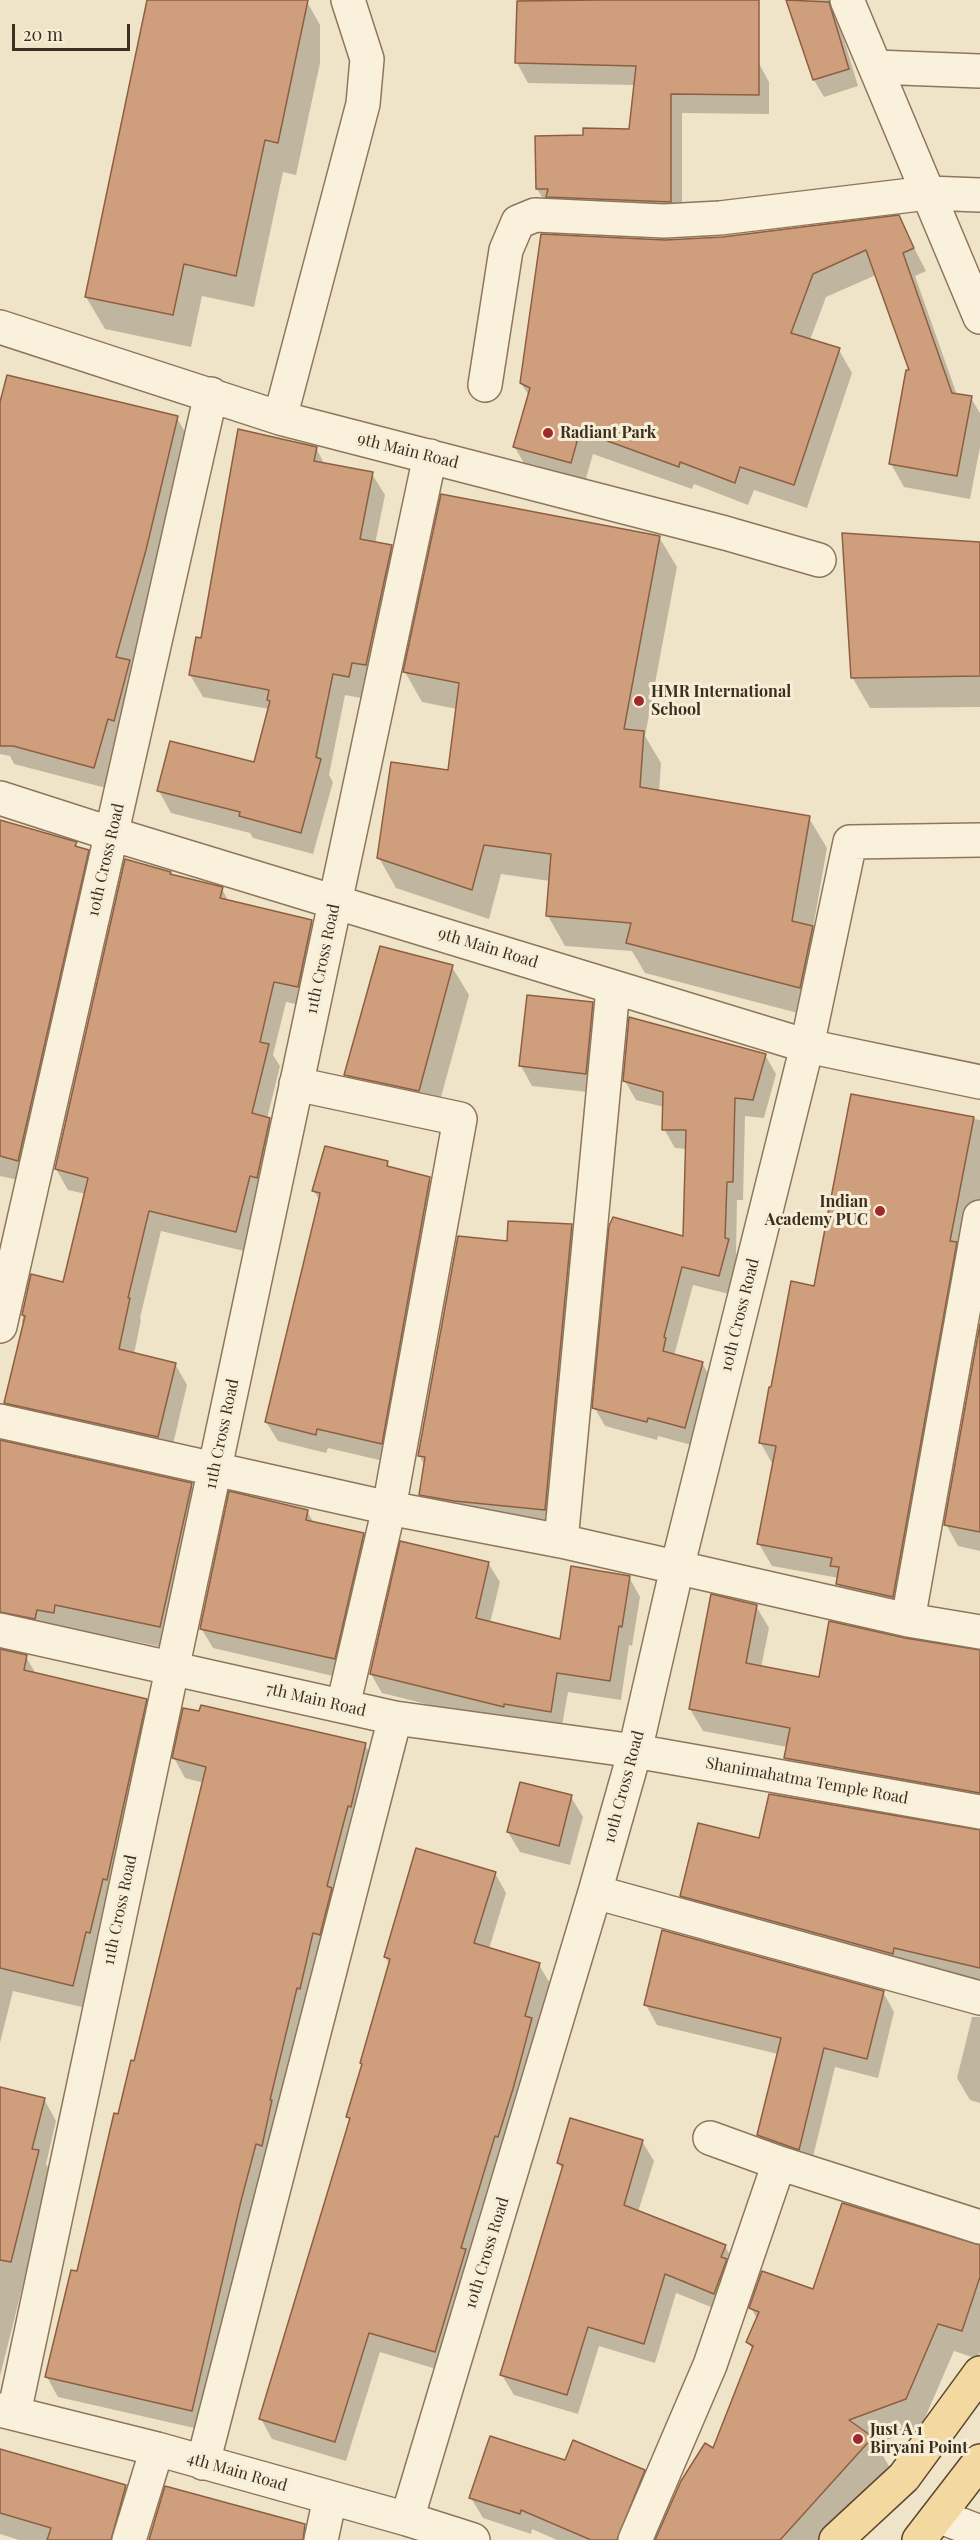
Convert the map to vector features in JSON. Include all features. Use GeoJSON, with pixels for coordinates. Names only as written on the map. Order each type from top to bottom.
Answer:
{"type":"FeatureCollection","features":[{"type":"Feature","properties":{"kind":"main road"},"geometry":{"type":"LineString","coordinates":[[836,2540],[904,2477],[980,2373]]}},
{"type":"Feature","properties":{"kind":"main road"},"geometry":{"type":"LineString","coordinates":[[929,2528],[980,2461]]}},
{"type":"Feature","properties":{"kind":"street"},"geometry":{"type":"LineString","coordinates":[[280,418],[363,104],[367,59],[348,0]]}},
{"type":"Feature","properties":{"kind":"street"},"geometry":{"type":"LineString","coordinates":[[847,0],[980,317]]}},
{"type":"Feature","properties":{"kind":"street"},"geometry":{"type":"LineString","coordinates":[[875,67],[980,71]]}},
{"type":"Feature","properties":{"kind":"street"},"geometry":{"type":"LineString","coordinates":[[485,385],[506,250],[518,222],[535,215],[664,221],[720,218],[928,193],[980,195]]}},
{"type":"Feature","properties":{"kind":"street","name":"9th Main Road"},"geometry":{"type":"LineString","coordinates":[[0,327],[280,418],[819,560]]}},
{"type":"Feature","properties":{"kind":"street","name":"10th Cross Road"},"geometry":{"type":"LineString","coordinates":[[0,1326],[211,394]]}},
{"type":"Feature","properties":{"kind":"street","name":"11th Cross Road"},"geometry":{"type":"LineString","coordinates":[[7,2411],[214,1469],[430,456]]}},
{"type":"Feature","properties":{"kind":"street","name":"9th Main Road"},"geometry":{"type":"LineString","coordinates":[[0,798],[807,1046],[980,1082]]}},
{"type":"Feature","properties":{"kind":"street","name":"10th Cross Road"},"geometry":{"type":"LineString","coordinates":[[407,2519],[635,1751],[677,1568],[807,1046],[850,842],[980,840]]}},
{"type":"Feature","properties":{"kind":"street"},"geometry":{"type":"LineString","coordinates":[[561,1541],[613,988]]}},
{"type":"Feature","properties":{"kind":"street"},"geometry":{"type":"LineString","coordinates":[[296,1084],[460,1119],[389,1508],[343,1706]]}},
{"type":"Feature","properties":{"kind":"street"},"geometry":{"type":"LineString","coordinates":[[908,1620],[980,1217]]}},
{"type":"Feature","properties":{"kind":"street"},"geometry":{"type":"LineString","coordinates":[[0,1421],[389,1508],[561,1541],[908,1620],[980,1632]]}},
{"type":"Feature","properties":{"kind":"street","name":"7th Main Road"},"geometry":{"type":"LineString","coordinates":[[0,1630],[394,1718],[635,1751]]}},
{"type":"Feature","properties":{"kind":"street"},"geometry":{"type":"LineString","coordinates":[[203,2463],[394,1718]]}},
{"type":"Feature","properties":{"kind":"street","name":"Shanimahatma Temple Road"},"geometry":{"type":"LineString","coordinates":[[635,1751],[980,1812]]}},
{"type":"Feature","properties":{"kind":"street"},"geometry":{"type":"LineString","coordinates":[[595,1892],[980,1998]]}},
{"type":"Feature","properties":{"kind":"street"},"geometry":{"type":"LineString","coordinates":[[710,2139],[980,2227]]}},
{"type":"Feature","properties":{"kind":"street"},"geometry":{"type":"LineString","coordinates":[[635,2540],[710,2365],[779,2163]]}},
{"type":"Feature","properties":{"kind":"street","name":"4th Main Road"},"geometry":{"type":"LineString","coordinates":[[7,2411],[157,2449],[407,2519],[473,2540]]}},
{"type":"Feature","properties":{"kind":"street"},"geometry":{"type":"LineString","coordinates":[[129,2540],[157,2449]]}},
{"type":"Feature","properties":{"kind":"street"},"geometry":{"type":"LineString","coordinates":[[321,2540],[330,2498]]}},
{"type":"Feature","properties":{"kind":"street"},"geometry":{"type":"LineString","coordinates":[[929,2528],[980,2532]]}},
{"type":"Feature","properties":{"kind":"building"},"geometry":{"type":"Polygon","coordinates":[[[147,0],[308,0],[278,143],[265,140],[236,276],[184,264],[173,315],[85,297],[147,0]]]}},
{"type":"Feature","properties":{"kind":"building"},"geometry":{"type":"Polygon","coordinates":[[[759,0],[759,95],[671,94],[671,202],[546,197],[548,189],[536,189],[535,136],[583,135],[583,128],[629,129],[636,66],[515,63],[517,1],[759,0]]]}},
{"type":"Feature","properties":{"kind":"building"},"geometry":{"type":"Polygon","coordinates":[[[786,0],[829,2],[849,69],[813,80],[786,0]]]}},
{"type":"Feature","properties":{"kind":"building"},"geometry":{"type":"Polygon","coordinates":[[[899,215],[914,248],[903,253],[952,393],[972,396],[957,476],[889,464],[906,370],[909,370],[866,250],[813,274],[791,333],[840,348],[794,485],[740,467],[735,483],[680,462],[679,467],[580,431],[571,463],[513,447],[530,388],[520,383],[541,234],[665,240],[722,237],[899,215]]]}},
{"type":"Feature","properties":{"kind":"building"},"geometry":{"type":"Polygon","coordinates":[[[7,375],[178,416],[146,550],[116,657],[130,660],[114,721],[108,719],[94,768],[13,746],[0,746],[0,402],[7,375]]]}},
{"type":"Feature","properties":{"kind":"building"},"geometry":{"type":"Polygon","coordinates":[[[238,429],[317,447],[314,461],[373,472],[360,539],[392,545],[366,665],[352,663],[349,677],[333,674],[316,757],[321,759],[301,833],[239,816],[240,812],[157,791],[170,741],[254,762],[270,701],[267,700],[269,690],[189,675],[196,637],[201,638],[238,429]]]}},
{"type":"Feature","properties":{"kind":"building"},"geometry":{"type":"Polygon","coordinates":[[[441,494],[660,536],[624,729],[644,731],[640,787],[810,816],[792,921],[813,926],[800,988],[626,943],[631,923],[546,916],[551,854],[484,845],[472,890],[377,858],[391,762],[448,770],[459,683],[403,672],[441,494]]]}},
{"type":"Feature","properties":{"kind":"building"},"geometry":{"type":"Polygon","coordinates":[[[842,533],[980,542],[980,676],[851,678],[842,533]]]}},
{"type":"Feature","properties":{"kind":"building"},"geometry":{"type":"Polygon","coordinates":[[[0,820],[77,842],[75,846],[89,850],[18,1161],[0,1156],[0,820]]]}},
{"type":"Feature","properties":{"kind":"building"},"geometry":{"type":"Polygon","coordinates":[[[125,859],[171,872],[170,874],[223,887],[220,898],[312,920],[298,987],[274,982],[260,1042],[269,1044],[252,1113],[270,1118],[257,1178],[250,1176],[236,1232],[149,1211],[128,1298],[130,1298],[119,1349],[176,1363],[158,1437],[4,1403],[25,1316],[22,1315],[31,1274],[63,1282],[88,1178],[55,1169],[125,859]]]}},
{"type":"Feature","properties":{"kind":"building"},"geometry":{"type":"Polygon","coordinates":[[[380,946],[453,965],[419,1091],[344,1075],[380,946]]]}},
{"type":"Feature","properties":{"kind":"building"},"geometry":{"type":"Polygon","coordinates":[[[527,995],[593,1002],[586,1074],[519,1066],[527,995]]]}},
{"type":"Feature","properties":{"kind":"building"},"geometry":{"type":"Polygon","coordinates":[[[629,1017],[766,1054],[753,1100],[735,1098],[733,1182],[727,1182],[725,1238],[729,1239],[719,1276],[682,1267],[664,1337],[666,1338],[663,1351],[703,1362],[685,1428],[648,1418],[647,1422],[592,1408],[609,1226],[613,1217],[683,1236],[686,1130],[662,1130],[663,1092],[623,1081],[629,1017]]]}},
{"type":"Feature","properties":{"kind":"building"},"geometry":{"type":"Polygon","coordinates":[[[851,1094],[974,1117],[950,1241],[957,1242],[893,1597],[836,1584],[839,1567],[830,1566],[832,1558],[757,1544],[776,1446],[759,1443],[791,1281],[814,1286],[851,1094]]]}},
{"type":"Feature","properties":{"kind":"building"},"geometry":{"type":"Polygon","coordinates":[[[325,1146],[388,1161],[387,1166],[430,1177],[382,1444],[317,1429],[316,1435],[265,1422],[319,1199],[320,1193],[312,1191],[325,1146]]]}},
{"type":"Feature","properties":{"kind":"building"},"geometry":{"type":"Polygon","coordinates":[[[508,1221],[572,1224],[545,1510],[454,1501],[419,1495],[425,1457],[418,1456],[458,1236],[507,1241],[508,1221]]]}},
{"type":"Feature","properties":{"kind":"building"},"geometry":{"type":"Polygon","coordinates":[[[980,1324],[980,1532],[944,1525],[980,1324]]]}},
{"type":"Feature","properties":{"kind":"building"},"geometry":{"type":"Polygon","coordinates":[[[0,1440],[192,1483],[160,1627],[55,1605],[54,1613],[37,1610],[35,1619],[0,1612],[0,1440]]]}},
{"type":"Feature","properties":{"kind":"building"},"geometry":{"type":"Polygon","coordinates":[[[229,1491],[308,1510],[306,1520],[364,1533],[335,1659],[200,1629],[229,1491]]]}},
{"type":"Feature","properties":{"kind":"building"},"geometry":{"type":"Polygon","coordinates":[[[400,1541],[489,1562],[476,1618],[560,1639],[571,1566],[630,1576],[610,1681],[557,1673],[551,1712],[504,1704],[504,1707],[370,1674],[400,1541]]]}},
{"type":"Feature","properties":{"kind":"building"},"geometry":{"type":"Polygon","coordinates":[[[711,1594],[757,1605],[746,1663],[819,1677],[829,1621],[905,1638],[980,1650],[980,1793],[784,1758],[790,1728],[689,1709],[711,1594]]]}},
{"type":"Feature","properties":{"kind":"building"},"geometry":{"type":"Polygon","coordinates":[[[0,1649],[27,1655],[24,1670],[147,1699],[107,1880],[103,1879],[90,1933],[86,1932],[73,1986],[0,1968],[0,1649]]]}},
{"type":"Feature","properties":{"kind":"building"},"geometry":{"type":"Polygon","coordinates":[[[201,1705],[366,1743],[351,1807],[348,1806],[327,1886],[332,1888],[320,1935],[313,1933],[270,2100],[272,2100],[262,2146],[256,2144],[241,2201],[192,2411],[45,2377],[71,2270],[77,2271],[114,2113],[118,2114],[131,2060],[134,2061],[206,1767],[172,1758],[183,1708],[199,1711],[201,1705]]]}},
{"type":"Feature","properties":{"kind":"building"},"geometry":{"type":"Polygon","coordinates":[[[520,1782],[572,1795],[559,1846],[507,1832],[520,1782]]]}},
{"type":"Feature","properties":{"kind":"building"},"geometry":{"type":"Polygon","coordinates":[[[769,1794],[980,1830],[980,1968],[894,1948],[893,1954],[680,1896],[698,1823],[759,1838],[769,1794]]]}},
{"type":"Feature","properties":{"kind":"building"},"geometry":{"type":"Polygon","coordinates":[[[416,1848],[496,1872],[474,1943],[540,1963],[525,2016],[532,2018],[513,2089],[498,2137],[495,2136],[461,2248],[466,2249],[435,2352],[369,2333],[335,2442],[259,2419],[350,2118],[346,2117],[390,1959],[384,1957],[416,1848]]]}},
{"type":"Feature","properties":{"kind":"building"},"geometry":{"type":"Polygon","coordinates":[[[662,1930],[884,1991],[867,2059],[824,2048],[799,2150],[757,2135],[781,2038],[644,2005],[662,1930]]]}},
{"type":"Feature","properties":{"kind":"building"},"geometry":{"type":"Polygon","coordinates":[[[0,2087],[45,2098],[32,2149],[39,2150],[11,2262],[0,2260],[0,2087]]]}},
{"type":"Feature","properties":{"kind":"building"},"geometry":{"type":"Polygon","coordinates":[[[570,2118],[643,2140],[624,2205],[726,2245],[721,2257],[727,2259],[714,2294],[665,2274],[644,2344],[588,2327],[567,2395],[500,2375],[563,2165],[557,2163],[570,2118]]]}},
{"type":"Feature","properties":{"kind":"building"},"geometry":{"type":"Polygon","coordinates":[[[842,2203],[980,2245],[980,2277],[962,2331],[938,2324],[906,2399],[849,2420],[873,2437],[780,2540],[655,2540],[681,2481],[705,2443],[713,2448],[753,2346],[746,2342],[759,2312],[749,2308],[762,2271],[813,2289],[842,2203]]]}},
{"type":"Feature","properties":{"kind":"building"},"geometry":{"type":"Polygon","coordinates":[[[490,2436],[565,2460],[573,2440],[645,2470],[617,2540],[591,2540],[521,2510],[520,2514],[469,2498],[490,2436]]]}},
{"type":"Feature","properties":{"kind":"building"},"geometry":{"type":"Polygon","coordinates":[[[0,2449],[126,2485],[111,2540],[47,2540],[51,2528],[0,2513],[0,2449]]]}},
{"type":"Feature","properties":{"kind":"building"},"geometry":{"type":"Polygon","coordinates":[[[165,2486],[305,2524],[303,2540],[149,2540],[165,2486]]]}},
{"type":"Feature","properties":{"kind":"place","name":"Radiant Park"},"geometry":{"type":"Point","coordinates":[548,433]}},
{"type":"Feature","properties":{"kind":"place","name":"HMR International School"},"geometry":{"type":"Point","coordinates":[639,701]}},
{"type":"Feature","properties":{"kind":"place","name":"Indian Academy PUC"},"geometry":{"type":"Point","coordinates":[880,1211]}},
{"type":"Feature","properties":{"kind":"place","name":"Just A 1 Biryani Point"},"geometry":{"type":"Point","coordinates":[858,2439]}}]}
